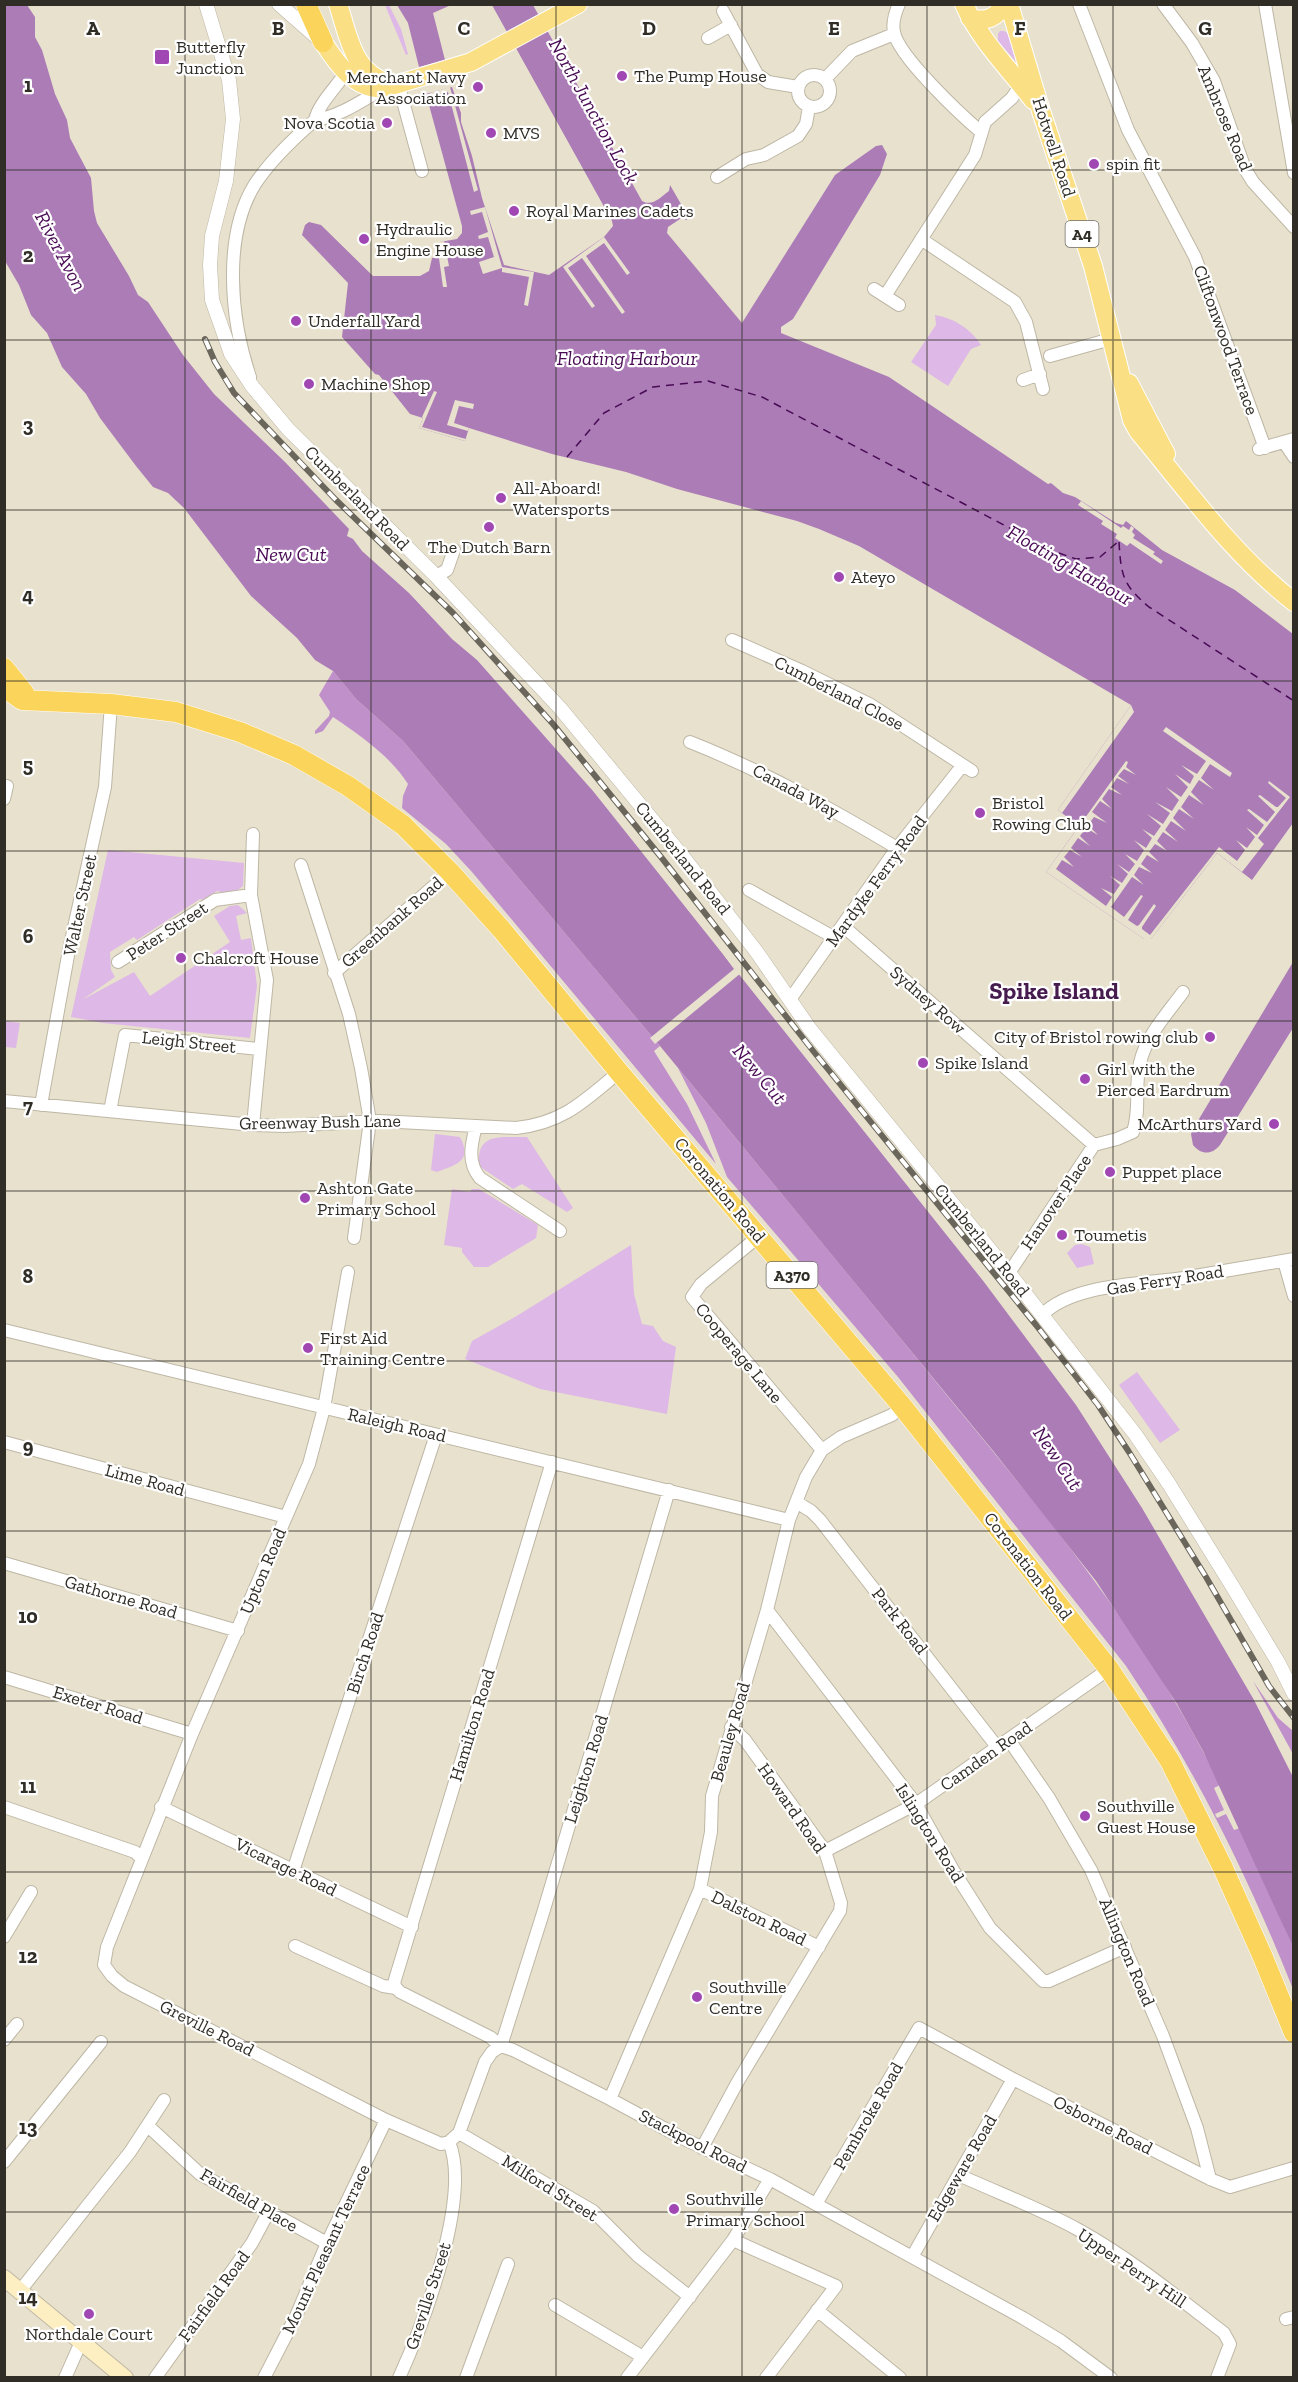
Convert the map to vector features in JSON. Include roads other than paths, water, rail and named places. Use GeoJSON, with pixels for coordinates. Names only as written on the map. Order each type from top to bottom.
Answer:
{"type":"FeatureCollection","features":[{"type":"Feature","properties":{"kind":"highway"},"geometry":{"type":"LineString","coordinates":[[306,4],[323,42]]}},
{"type":"Feature","properties":{"kind":"highway"},"geometry":{"type":"LineString","coordinates":[[4,668],[16,684],[34,700]]}},
{"type":"Feature","properties":{"kind":"highway","name":"Coronation Road"},"geometry":{"type":"LineString","coordinates":[[4,687],[22,700],[111,704],[176,712],[240,732],[294,755],[348,786],[403,825],[450,872],[502,930],[902,1406],[1109,1669],[1170,1761],[1228,1879],[1293,2033]]}},
{"type":"Feature","properties":{"kind":"main road"},"geometry":{"type":"LineString","coordinates":[[338,4],[360,65],[381,81],[392,85]]}},
{"type":"Feature","properties":{"kind":"main road"},"geometry":{"type":"LineString","coordinates":[[323,42],[341,67],[364,85],[378,88],[471,62],[578,4]]}},
{"type":"Feature","properties":{"kind":"main road"},"geometry":{"type":"LineString","coordinates":[[967,11],[987,20],[1000,12],[1007,4]]}},
{"type":"Feature","properties":{"kind":"main road","name":"Hotwell Road"},"geometry":{"type":"LineString","coordinates":[[1007,4],[1093,266],[1132,420],[1138,431],[1252,565],[1293,602]]}},
{"type":"Feature","properties":{"kind":"main road","name":"A4"},"geometry":{"type":"LineString","coordinates":[[967,11],[1041,111]]}},
{"type":"Feature","properties":{"kind":"main road"},"geometry":{"type":"LineString","coordinates":[[341,67],[348,61],[353,50]]}},
{"type":"Feature","properties":{"kind":"main road"},"geometry":{"type":"LineString","coordinates":[[4,2278],[125,2378]]}},
{"type":"Feature","properties":{"kind":"street"},"geometry":{"type":"LineString","coordinates":[[279,4],[323,42]]}},
{"type":"Feature","properties":{"kind":"street"},"geometry":{"type":"LineString","coordinates":[[899,4],[895,17],[894,34],[911,61],[948,102],[981,132]]}},
{"type":"Feature","properties":{"kind":"street","name":"Cliftonwood Terrace"},"geometry":{"type":"LineString","coordinates":[[1079,4],[1128,130],[1195,257],[1261,449],[1288,440]]}},
{"type":"Feature","properties":{"kind":"street","name":"Ambrose Road"},"geometry":{"type":"LineString","coordinates":[[1163,4],[1192,43],[1214,81],[1245,169],[1253,182],[1293,227]]}},
{"type":"Feature","properties":{"kind":"street"},"geometry":{"type":"LineString","coordinates":[[1265,4],[1293,173]]}},
{"type":"Feature","properties":{"kind":"street","name":"Cumberland Road"},"geometry":{"type":"LineString","coordinates":[[207,6],[224,58],[231,96],[232,142],[226,181],[212,236],[210,292],[216,316],[231,354],[252,386],[288,429],[436,576],[560,708],[607,763],[749,942],[791,998],[810,1029],[1107,1396],[1169,1484],[1278,1662],[1293,1694]]}},
{"type":"Feature","properties":{"kind":"street"},"geometry":{"type":"LineString","coordinates":[[723,11],[757,74],[768,82],[798,87]]}},
{"type":"Feature","properties":{"kind":"street"},"geometry":{"type":"LineString","coordinates":[[708,38],[731,25]]}},
{"type":"Feature","properties":{"kind":"street"},"geometry":{"type":"LineString","coordinates":[[825,79],[852,51],[894,34]]}},
{"type":"Feature","properties":{"kind":"street"},"geometry":{"type":"LineString","coordinates":[[252,386],[242,355],[233,294],[238,228],[255,185],[286,147],[315,120],[317,110],[335,89],[341,67]]}},
{"type":"Feature","properties":{"kind":"street"},"geometry":{"type":"LineString","coordinates":[[810,75],[817,75],[825,79],[831,90],[828,101],[818,107],[809,107],[799,96],[798,87],[801,81],[810,75]]}},
{"type":"Feature","properties":{"kind":"street"},"geometry":{"type":"LineString","coordinates":[[899,305],[879,293],[921,239],[975,155],[985,122],[1012,98],[1021,84]]}},
{"type":"Feature","properties":{"kind":"street"},"geometry":{"type":"LineString","coordinates":[[315,120],[325,119],[392,85],[422,171]]}},
{"type":"Feature","properties":{"kind":"street"},"geometry":{"type":"LineString","coordinates":[[717,177],[746,159],[764,155],[798,136],[806,124],[809,107]]}},
{"type":"Feature","properties":{"kind":"street"},"geometry":{"type":"LineString","coordinates":[[921,239],[1015,302],[1026,322],[1043,389]]}},
{"type":"Feature","properties":{"kind":"street"},"geometry":{"type":"LineString","coordinates":[[1050,356],[1111,339]]}},
{"type":"Feature","properties":{"kind":"street"},"geometry":{"type":"LineString","coordinates":[[1023,380],[1040,375]]}},
{"type":"Feature","properties":{"kind":"street"},"geometry":{"type":"LineString","coordinates":[[1288,440],[1293,457]]}},
{"type":"Feature","properties":{"kind":"street"},"geometry":{"type":"LineString","coordinates":[[436,576],[447,570],[454,550]]}},
{"type":"Feature","properties":{"kind":"street","name":"Cumberland Close"},"geometry":{"type":"LineString","coordinates":[[732,640],[871,705],[967,768]]}},
{"type":"Feature","properties":{"kind":"street","name":"Walter Street"},"geometry":{"type":"LineString","coordinates":[[41,1105],[69,950],[105,787],[111,704]]}},
{"type":"Feature","properties":{"kind":"street","name":"Canada Way"},"geometry":{"type":"LineString","coordinates":[[690,742],[734,759],[820,802],[897,848]]}},
{"type":"Feature","properties":{"kind":"street","name":"Mardyke Ferry Road"},"geometry":{"type":"LineString","coordinates":[[791,998],[897,848],[967,768]]}},
{"type":"Feature","properties":{"kind":"street"},"geometry":{"type":"LineString","coordinates":[[4,799],[7,786]]}},
{"type":"Feature","properties":{"kind":"street"},"geometry":{"type":"LineString","coordinates":[[253,834],[251,895],[267,975],[253,1125]]}},
{"type":"Feature","properties":{"kind":"street","name":"Greenbank Road"},"geometry":{"type":"LineString","coordinates":[[301,865],[349,1014],[370,1121]]}},
{"type":"Feature","properties":{"kind":"street","name":"Greenbank Road"},"geometry":{"type":"LineString","coordinates":[[334,973],[450,872]]}},
{"type":"Feature","properties":{"kind":"street"},"geometry":{"type":"LineString","coordinates":[[749,890],[835,938]]}},
{"type":"Feature","properties":{"kind":"street","name":"Peter Street"},"geometry":{"type":"LineString","coordinates":[[118,962],[216,900],[251,895]]}},
{"type":"Feature","properties":{"kind":"street","name":"Sydney Row"},"geometry":{"type":"LineString","coordinates":[[843,926],[1094,1145]]}},
{"type":"Feature","properties":{"kind":"street","name":"Hanover Place"},"geometry":{"type":"LineString","coordinates":[[1009,1273],[1094,1145],[1118,1139],[1134,1131],[1139,1115],[1137,1090],[1145,1046],[1183,992]]}},
{"type":"Feature","properties":{"kind":"street","name":"Leigh Street"},"geometry":{"type":"LineString","coordinates":[[110,1111],[125,1035],[259,1049]]}},
{"type":"Feature","properties":{"kind":"street","name":"Greenway Bush Lane"},"geometry":{"type":"LineString","coordinates":[[4,1101],[253,1125],[425,1121],[516,1128],[537,1126],[560,1118],[619,1072]]}},
{"type":"Feature","properties":{"kind":"street"},"geometry":{"type":"LineString","coordinates":[[354,1238],[370,1121]]}},
{"type":"Feature","properties":{"kind":"street"},"geometry":{"type":"LineString","coordinates":[[476,1126],[471,1147],[473,1169],[480,1178],[560,1231]]}},
{"type":"Feature","properties":{"kind":"street","name":"Cooperage Lane"},"geometry":{"type":"LineString","coordinates":[[759,1236],[701,1284],[692,1297],[822,1450]]}},
{"type":"Feature","properties":{"kind":"street"},"geometry":{"type":"LineString","coordinates":[[1289,1260],[1293,1296]]}},
{"type":"Feature","properties":{"kind":"street","name":"Gas Ferry Road"},"geometry":{"type":"LineString","coordinates":[[1042,1315],[1061,1300],[1112,1286],[1186,1277],[1289,1260]]}},
{"type":"Feature","properties":{"kind":"street","name":"Upton Road"},"geometry":{"type":"LineString","coordinates":[[141,1858],[309,1464],[324,1408],[348,1272]]}},
{"type":"Feature","properties":{"kind":"street","name":"Raleigh Road"},"geometry":{"type":"LineString","coordinates":[[4,1330],[789,1520]]}},
{"type":"Feature","properties":{"kind":"street","name":"Beauley Road"},"geometry":{"type":"LineString","coordinates":[[610,2098],[700,1889],[711,1833],[712,1796],[796,1502],[822,1450],[842,1437],[892,1415],[902,1406]]}},
{"type":"Feature","properties":{"kind":"street","name":"Birch Road"},"geometry":{"type":"LineString","coordinates":[[293,1871],[436,1435]]}},
{"type":"Feature","properties":{"kind":"street","name":"Lime Road"},"geometry":{"type":"LineString","coordinates":[[4,1442],[286,1517]]}},
{"type":"Feature","properties":{"kind":"street","name":"Hamilton Road"},"geometry":{"type":"LineString","coordinates":[[396,1988],[394,1983],[552,1462]]}},
{"type":"Feature","properties":{"kind":"street","name":"Leighton Road"},"geometry":{"type":"LineString","coordinates":[[501,2046],[669,1490]]}},
{"type":"Feature","properties":{"kind":"street","name":"Park Road"},"geometry":{"type":"LineString","coordinates":[[796,1502],[812,1510],[998,1748]]}},
{"type":"Feature","properties":{"kind":"street","name":"Gathorne Road"},"geometry":{"type":"LineString","coordinates":[[4,1563],[238,1631]]}},
{"type":"Feature","properties":{"kind":"street","name":"Islington Road"},"geometry":{"type":"LineString","coordinates":[[766,1610],[916,1804],[953,1870],[990,1928],[1043,1981],[1049,1981],[1125,1947]]}},
{"type":"Feature","properties":{"kind":"street","name":"Camden Road"},"geometry":{"type":"LineString","coordinates":[[825,1851],[916,1804],[1109,1669]]}},
{"type":"Feature","properties":{"kind":"street","name":"Exeter Road"},"geometry":{"type":"LineString","coordinates":[[4,1677],[192,1734]]}},
{"type":"Feature","properties":{"kind":"street","name":"Howard Road"},"geometry":{"type":"LineString","coordinates":[[702,2148],[737,2083],[840,1911],[841,1903],[825,1851],[745,1740],[731,1727]]}},
{"type":"Feature","properties":{"kind":"street","name":"Allington Road"},"geometry":{"type":"LineString","coordinates":[[1009,1740],[1049,1798],[1091,1870],[1163,2036],[1197,2128],[1210,2180]]}},
{"type":"Feature","properties":{"kind":"street"},"geometry":{"type":"LineString","coordinates":[[4,1807],[135,1852],[141,1858]]}},
{"type":"Feature","properties":{"kind":"street","name":"Vicarage Road"},"geometry":{"type":"LineString","coordinates":[[161,1807],[412,1927]]}},
{"type":"Feature","properties":{"kind":"street","name":"Greville Road"},"geometry":{"type":"LineString","coordinates":[[141,1858],[104,1957],[104,1965],[112,1976],[124,1986],[386,2120],[430,2141],[441,2144],[449,2142]]}},
{"type":"Feature","properties":{"kind":"street","name":"Dalston Road"},"geometry":{"type":"LineString","coordinates":[[700,1889],[819,1947]]}},
{"type":"Feature","properties":{"kind":"street"},"geometry":{"type":"LineString","coordinates":[[4,1936],[31,1892]]}},
{"type":"Feature","properties":{"kind":"street","name":"Stackpool Road"},"geometry":{"type":"LineString","coordinates":[[295,1946],[383,1986],[396,1988],[490,2037],[501,2046],[610,2098],[702,2148],[770,2179],[1023,2318],[1061,2341],[1111,2378]]}},
{"type":"Feature","properties":{"kind":"street"},"geometry":{"type":"LineString","coordinates":[[4,2040],[17,2024]]}},
{"type":"Feature","properties":{"kind":"street","name":"Osborne Road"},"geometry":{"type":"LineString","coordinates":[[919,2028],[1210,2180],[1230,2187],[1293,2168]]}},
{"type":"Feature","properties":{"kind":"street","name":"Pembroke Road"},"geometry":{"type":"LineString","coordinates":[[816,2204],[919,2028]]}},
{"type":"Feature","properties":{"kind":"street"},"geometry":{"type":"LineString","coordinates":[[4,2162],[101,2042]]}},
{"type":"Feature","properties":{"kind":"street"},"geometry":{"type":"LineString","coordinates":[[449,2142],[459,2133],[485,2062],[492,2052],[501,2046]]}},
{"type":"Feature","properties":{"kind":"street","name":"Edgeware Road"},"geometry":{"type":"LineString","coordinates":[[912,2257],[1013,2079]]}},
{"type":"Feature","properties":{"kind":"street"},"geometry":{"type":"LineString","coordinates":[[20,2292],[130,2152],[164,2100]]}},
{"type":"Feature","properties":{"kind":"street","name":"Mount Pleasant Terrace"},"geometry":{"type":"LineString","coordinates":[[264,2378],[296,2316],[327,2243],[386,2120]]}},
{"type":"Feature","properties":{"kind":"street","name":"Fairfield Place"},"geometry":{"type":"LineString","coordinates":[[148,2126],[200,2174],[327,2243]]}},
{"type":"Feature","properties":{"kind":"street","name":"Milford Street"},"geometry":{"type":"LineString","coordinates":[[459,2133],[594,2211],[638,2256],[690,2297]]}},
{"type":"Feature","properties":{"kind":"street","name":"Greville Street"},"geometry":{"type":"LineString","coordinates":[[399,2378],[442,2262],[450,2226],[455,2155],[449,2142]]}},
{"type":"Feature","properties":{"kind":"street","name":"Upper Perry Hill"},"geometry":{"type":"LineString","coordinates":[[959,2175],[1085,2234],[1150,2275],[1215,2326],[1227,2337],[1230,2344],[1217,2378]]}},
{"type":"Feature","properties":{"kind":"street"},"geometry":{"type":"LineString","coordinates":[[629,2377],[733,2240],[770,2179]]}},
{"type":"Feature","properties":{"kind":"street","name":"Fairfield Road"},"geometry":{"type":"LineString","coordinates":[[155,2378],[252,2242],[268,2212]]}},
{"type":"Feature","properties":{"kind":"street"},"geometry":{"type":"LineString","coordinates":[[733,2240],[836,2286],[766,2378]]}},
{"type":"Feature","properties":{"kind":"street"},"geometry":{"type":"LineString","coordinates":[[466,2378],[508,2264]]}},
{"type":"Feature","properties":{"kind":"street"},"geometry":{"type":"LineString","coordinates":[[555,2305],[643,2357]]}},
{"type":"Feature","properties":{"kind":"street"},"geometry":{"type":"LineString","coordinates":[[817,2310],[900,2378]]}},
{"type":"Feature","properties":{"kind":"street"},"geometry":{"type":"LineString","coordinates":[[65,2378],[81,2342]]}},
{"type":"Feature","properties":{"kind":"water","name":"New Cut"},"geometry":{"type":"Polygon","coordinates":[[[5,5],[27,5],[35,17],[35,37],[42,50],[55,94],[67,120],[70,138],[91,178],[97,223],[138,295],[148,302],[183,355],[214,394],[285,462],[349,529],[347,536],[353,539],[362,551],[409,593],[452,639],[477,660],[593,791],[984,1282],[1076,1405],[1142,1508],[1254,1700],[1293,1777],[1293,1947],[1203,1751],[1177,1704],[1096,1581],[994,1452],[660,1046],[403,741],[356,699],[333,671],[315,660],[297,638],[251,596],[184,508],[168,493],[153,487],[100,418],[86,394],[62,367],[47,333],[31,315],[19,285],[5,261],[5,5]]]}},
{"type":"Feature","properties":{"kind":"water"},"geometry":{"type":"Polygon","coordinates":[[[397,5],[451,5],[433,13],[445,60],[419,67],[408,23],[397,5]]]}},
{"type":"Feature","properties":{"kind":"water","name":"Floating Harbour"},"geometry":{"type":"Polygon","coordinates":[[[492,5],[533,5],[642,201],[649,203],[656,200],[669,191],[670,185],[689,218],[686,220],[683,217],[668,227],[667,233],[742,323],[835,175],[876,146],[882,145],[887,154],[880,175],[793,319],[781,327],[781,333],[889,377],[1048,484],[1051,483],[1063,493],[1075,497],[1116,523],[1123,525],[1126,521],[1162,550],[1235,590],[1293,634],[1293,823],[1252,880],[1217,853],[1151,939],[1144,939],[1046,872],[1079,826],[1058,810],[1131,705],[859,546],[797,521],[677,489],[626,472],[552,454],[469,428],[465,441],[419,428],[423,418],[410,414],[379,375],[375,374],[342,337],[348,283],[302,235],[305,225],[309,222],[321,225],[373,276],[420,276],[429,271],[432,258],[438,257],[438,251],[441,250],[440,242],[457,239],[462,233],[462,226],[426,94],[452,87],[461,113],[461,122],[482,198],[504,265],[549,275],[604,237],[613,226],[492,5]]]}},
{"type":"Feature","properties":{"kind":"water"},"geometry":{"type":"Polygon","coordinates":[[[1293,962],[1293,1028],[1220,1145],[1210,1152],[1199,1151],[1193,1145],[1191,1134],[1193,1129],[1293,962]]]}},
{"type":"Feature","properties":{"kind":"railway"},"geometry":{"type":"LineString","coordinates":[[205,339],[215,362],[234,393],[336,500],[453,613],[553,724],[814,1052],[1036,1325],[1098,1405],[1129,1452],[1206,1577],[1269,1686],[1294,1718]]}},
{"type":"Feature","properties":{"kind":"place","name":"Butterfly Junction"},"geometry":{"type":"Point","coordinates":[162,57]}},
{"type":"Feature","properties":{"kind":"place","name":"The Pump House"},"geometry":{"type":"Point","coordinates":[622,76]}},
{"type":"Feature","properties":{"kind":"place","name":"Merchant Navy Association"},"geometry":{"type":"Point","coordinates":[478,87]}},
{"type":"Feature","properties":{"kind":"place","name":"Nova Scotia"},"geometry":{"type":"Point","coordinates":[387,123]}},
{"type":"Feature","properties":{"kind":"place","name":"MVS"},"geometry":{"type":"Point","coordinates":[491,133]}},
{"type":"Feature","properties":{"kind":"place","name":"spin fit"},"geometry":{"type":"Point","coordinates":[1094,164]}},
{"type":"Feature","properties":{"kind":"place","name":"Royal Marines Cadets"},"geometry":{"type":"Point","coordinates":[514,211]}},
{"type":"Feature","properties":{"kind":"place","name":"Hydraulic Engine House"},"geometry":{"type":"Point","coordinates":[364,239]}},
{"type":"Feature","properties":{"kind":"place","name":"Underfall Yard"},"geometry":{"type":"Point","coordinates":[296,321]}},
{"type":"Feature","properties":{"kind":"place","name":"Machine Shop"},"geometry":{"type":"Point","coordinates":[309,384]}},
{"type":"Feature","properties":{"kind":"place","name":"All-Aboard! Watersports"},"geometry":{"type":"Point","coordinates":[501,498]}},
{"type":"Feature","properties":{"kind":"place","name":"The Dutch Barn"},"geometry":{"type":"Point","coordinates":[489,527]}},
{"type":"Feature","properties":{"kind":"place","name":"Ateyo"},"geometry":{"type":"Point","coordinates":[839,577]}},
{"type":"Feature","properties":{"kind":"place","name":"Bristol Rowing Club"},"geometry":{"type":"Point","coordinates":[980,813]}},
{"type":"Feature","properties":{"kind":"place","name":"Chalcroft House"},"geometry":{"type":"Point","coordinates":[181,958]}},
{"type":"Feature","properties":{"kind":"place","name":"City of Bristol rowing club"},"geometry":{"type":"Point","coordinates":[1210,1037]}},
{"type":"Feature","properties":{"kind":"place","name":"Spike Island"},"geometry":{"type":"Point","coordinates":[923,1063]}},
{"type":"Feature","properties":{"kind":"place","name":"Girl with the Pierced Eardrum"},"geometry":{"type":"Point","coordinates":[1085,1079]}},
{"type":"Feature","properties":{"kind":"place","name":"McArthurs Yard"},"geometry":{"type":"Point","coordinates":[1274,1124]}},
{"type":"Feature","properties":{"kind":"place","name":"Puppet place"},"geometry":{"type":"Point","coordinates":[1110,1172]}},
{"type":"Feature","properties":{"kind":"place","name":"Ashton Gate Primary School"},"geometry":{"type":"Point","coordinates":[305,1198]}},
{"type":"Feature","properties":{"kind":"place","name":"Toumetis"},"geometry":{"type":"Point","coordinates":[1062,1235]}},
{"type":"Feature","properties":{"kind":"place","name":"First Aid Training Centre"},"geometry":{"type":"Point","coordinates":[308,1348]}},
{"type":"Feature","properties":{"kind":"place","name":"Southville Guest House"},"geometry":{"type":"Point","coordinates":[1085,1816]}},
{"type":"Feature","properties":{"kind":"place","name":"Southville Centre"},"geometry":{"type":"Point","coordinates":[697,1997]}},
{"type":"Feature","properties":{"kind":"place","name":"Southville Primary School"},"geometry":{"type":"Point","coordinates":[674,2209]}},
{"type":"Feature","properties":{"kind":"place","name":"Northdale Court"},"geometry":{"type":"Point","coordinates":[89,2314]}},
{"type":"Feature","properties":{"kind":"district","name":"Spike Island"},"geometry":{"type":"Point","coordinates":[1054,991]}},
{"type":"Feature","properties":{"kind":"water label","name":"North Junction Lock"},"geometry":{"type":"Point","coordinates":[594,111]}},
{"type":"Feature","properties":{"kind":"water label","name":"River Avon"},"geometry":{"type":"Point","coordinates":[61,251]}}]}
